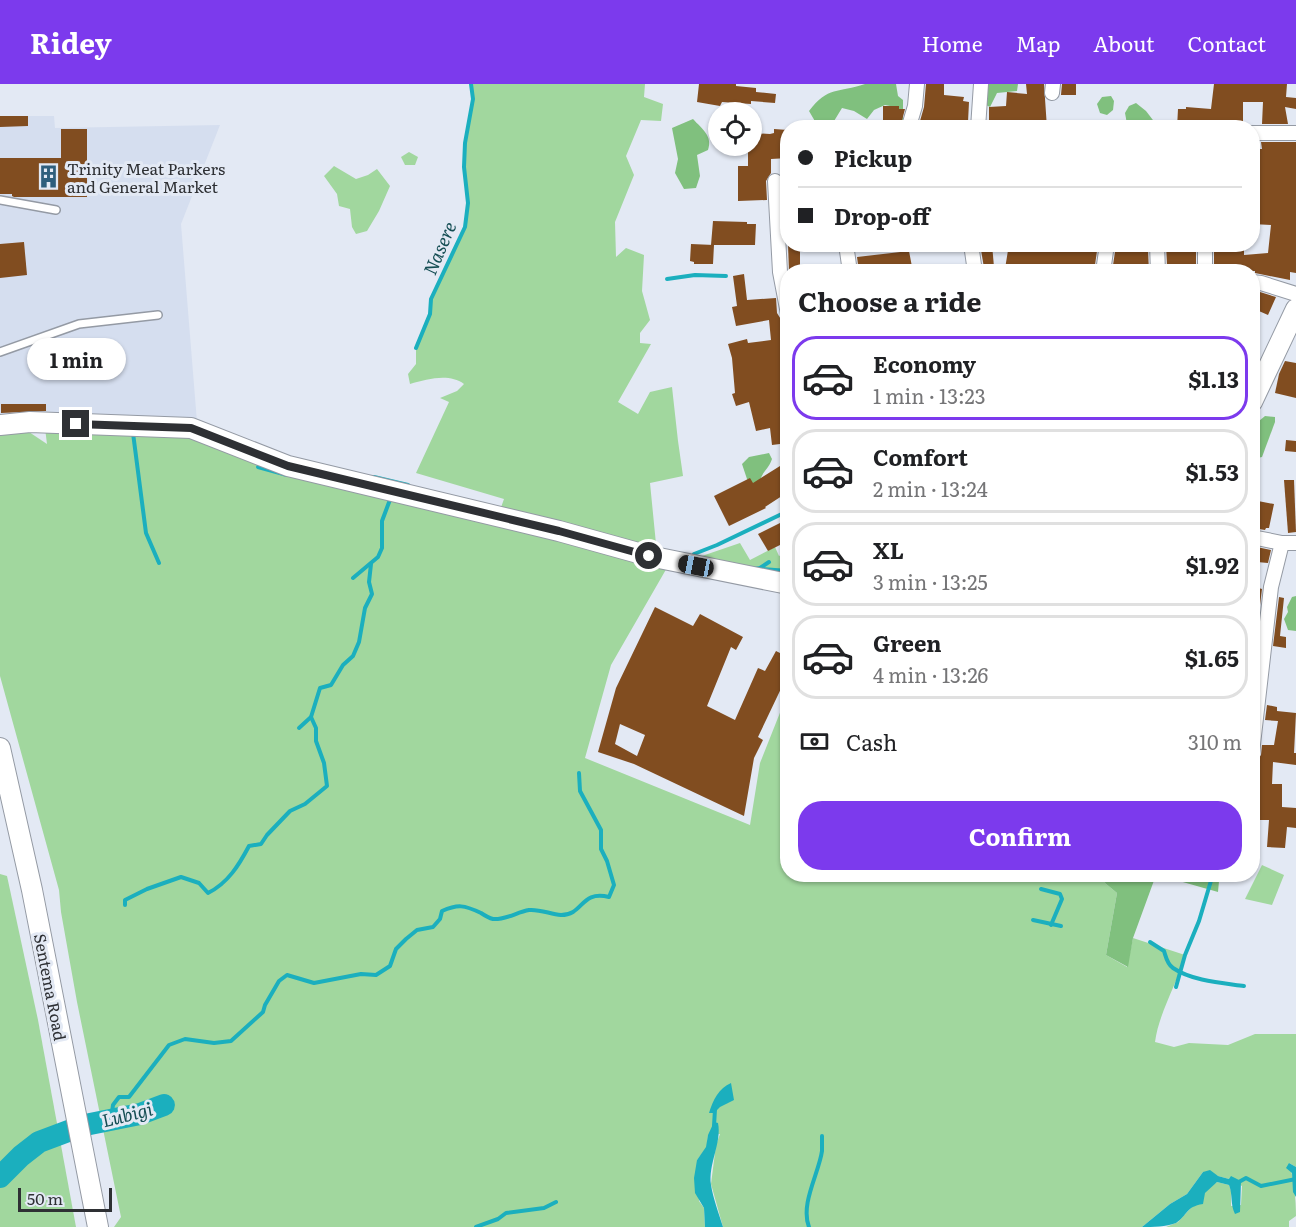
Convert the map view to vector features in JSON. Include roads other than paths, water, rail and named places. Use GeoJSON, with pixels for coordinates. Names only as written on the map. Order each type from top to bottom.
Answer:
{"type":"FeatureCollection","features":[{"type":"Feature","properties":{"kind":"street"},"geometry":{"type":"LineString","coordinates":[[911,120],[917,84]]}},
{"type":"Feature","properties":{"kind":"street"},"geometry":{"type":"LineString","coordinates":[[979,120],[981,84]]}},
{"type":"Feature","properties":{"kind":"street"},"geometry":{"type":"LineString","coordinates":[[1260,133],[1296,134]]}},
{"type":"Feature","properties":{"kind":"street"},"geometry":{"type":"LineString","coordinates":[[775,182],[780,272]]}},
{"type":"Feature","properties":{"kind":"street"},"geometry":{"type":"LineString","coordinates":[[1260,283],[1296,294]]}},
{"type":"Feature","properties":{"kind":"street"},"geometry":{"type":"LineString","coordinates":[[1260,389],[1289,340],[1296,309]]}},
{"type":"Feature","properties":{"kind":"street"},"geometry":{"type":"LineString","coordinates":[[0,425],[30,422],[191,428],[288,466],[559,531],[649,556],[780,583]]}},
{"type":"Feature","properties":{"kind":"street"},"geometry":{"type":"LineString","coordinates":[[1260,538],[1289,543],[1270,587],[1260,652]]}},
{"type":"Feature","properties":{"kind":"street","name":"Sentema Road"},"geometry":{"type":"LineString","coordinates":[[0,748],[32,890],[98,1227]]}},
{"type":"Feature","properties":{"kind":"lane"},"geometry":{"type":"LineString","coordinates":[[0,201],[56,210]]}},
{"type":"Feature","properties":{"kind":"lane"},"geometry":{"type":"LineString","coordinates":[[0,352],[79,324],[158,315]]}},
{"type":"Feature","properties":{"kind":"water"},"geometry":{"type":"Polygon","coordinates":[[[731,1083],[734,1100],[714,1113],[709,1113],[717,1095],[731,1083]]]}},
{"type":"Feature","properties":{"kind":"water"},"geometry":{"type":"Polygon","coordinates":[[[714,1122],[718,1123],[719,1131],[711,1169],[711,1185],[723,1227],[705,1227],[704,1208],[695,1193],[694,1178],[697,1160],[706,1147],[714,1122]]]}},
{"type":"Feature","properties":{"kind":"water"},"geometry":{"type":"Polygon","coordinates":[[[1289,1163],[1296,1167],[1296,1197],[1293,1192],[1292,1173],[1286,1168],[1289,1163]]]}},
{"type":"Feature","properties":{"kind":"water"},"geometry":{"type":"Polygon","coordinates":[[[1210,1170],[1218,1176],[1229,1179],[1231,1176],[1241,1181],[1240,1212],[1235,1214],[1233,1210],[1229,1185],[1217,1182],[1205,1193],[1203,1204],[1190,1209],[1176,1223],[1142,1227],[1170,1204],[1187,1194],[1203,1172],[1210,1170]]]}},
{"type":"Feature","properties":{"kind":"waterway","name":"Nasere"},"geometry":{"type":"LineString","coordinates":[[416,348],[430,314],[431,299],[465,227],[468,203],[464,167],[465,143],[473,99],[471,84]]}},
{"type":"Feature","properties":{"kind":"waterway"},"geometry":{"type":"LineString","coordinates":[[667,279],[695,275],[726,276]]}},
{"type":"Feature","properties":{"kind":"waterway"},"geometry":{"type":"LineString","coordinates":[[133,433],[146,533],[159,563]]}},
{"type":"Feature","properties":{"kind":"waterway"},"geometry":{"type":"LineString","coordinates":[[258,467],[287,475]]}},
{"type":"Feature","properties":{"kind":"waterway"},"geometry":{"type":"LineString","coordinates":[[374,477],[408,485]]}},
{"type":"Feature","properties":{"kind":"waterway"},"geometry":{"type":"LineString","coordinates":[[353,578],[378,557],[382,548],[382,521],[391,497]]}},
{"type":"Feature","properties":{"kind":"waterway"},"geometry":{"type":"LineString","coordinates":[[692,557],[694,554],[780,515]]}},
{"type":"Feature","properties":{"kind":"waterway"},"geometry":{"type":"LineString","coordinates":[[754,569],[769,562]]}},
{"type":"Feature","properties":{"kind":"waterway"},"geometry":{"type":"LineString","coordinates":[[299,728],[311,717],[320,688],[331,685],[343,665],[353,656],[359,642],[365,608],[372,594],[369,582],[371,564]]}},
{"type":"Feature","properties":{"kind":"waterway"},"geometry":{"type":"LineString","coordinates":[[761,569],[780,570]]}},
{"type":"Feature","properties":{"kind":"waterway"},"geometry":{"type":"LineString","coordinates":[[125,905],[125,900],[147,889],[181,877],[199,883],[208,893],[215,889],[232,873],[249,846],[261,844],[290,811],[305,804],[327,786],[324,763],[316,741],[316,728],[311,717]]}},
{"type":"Feature","properties":{"kind":"waterway"},"geometry":{"type":"LineString","coordinates":[[111,1120],[113,1105],[119,1097],[129,1097],[169,1045],[185,1039],[214,1043],[231,1041],[263,1012],[279,981],[287,975],[314,983],[361,974],[376,975],[390,966],[396,949],[406,939],[417,930],[433,927],[440,919],[442,911],[452,907],[470,908],[493,919],[529,910],[561,915],[574,911],[592,897],[609,897],[614,885],[601,849],[601,830],[580,791],[579,773]]}},
{"type":"Feature","properties":{"kind":"waterway"},"geometry":{"type":"LineString","coordinates":[[1176,987],[1211,882]]}},
{"type":"Feature","properties":{"kind":"waterway"},"geometry":{"type":"LineString","coordinates":[[1041,889],[1060,894],[1062,899],[1051,925]]}},
{"type":"Feature","properties":{"kind":"waterway"},"geometry":{"type":"LineString","coordinates":[[1033,920],[1061,926]]}},
{"type":"Feature","properties":{"kind":"waterway"},"geometry":{"type":"LineString","coordinates":[[1150,942],[1164,951],[1173,968],[1189,976],[1244,986]]}},
{"type":"Feature","properties":{"kind":"waterway","name":"Lubigi"},"geometry":{"type":"LineString","coordinates":[[90,1124],[140,1114],[164,1105]]}},
{"type":"Feature","properties":{"kind":"waterway"},"geometry":{"type":"LineString","coordinates":[[714,1126],[715,1109]]}},
{"type":"Feature","properties":{"kind":"waterway","name":"Lubigi"},"geometry":{"type":"LineString","coordinates":[[0,1177],[39,1142],[71,1130]]}},
{"type":"Feature","properties":{"kind":"waterway"},"geometry":{"type":"LineString","coordinates":[[809,1227],[808,1199],[820,1160],[822,1136]]}},
{"type":"Feature","properties":{"kind":"waterway"},"geometry":{"type":"LineString","coordinates":[[1237,1183],[1246,1178],[1261,1186],[1296,1179]]}},
{"type":"Feature","properties":{"kind":"waterway"},"geometry":{"type":"LineString","coordinates":[[476,1227],[498,1219],[506,1213],[544,1208],[556,1202]]}},
{"type":"Feature","properties":{"kind":"place","name":"Trinity Meat Parkers and General Market"},"geometry":{"type":"Point","coordinates":[49,177]}}]}
